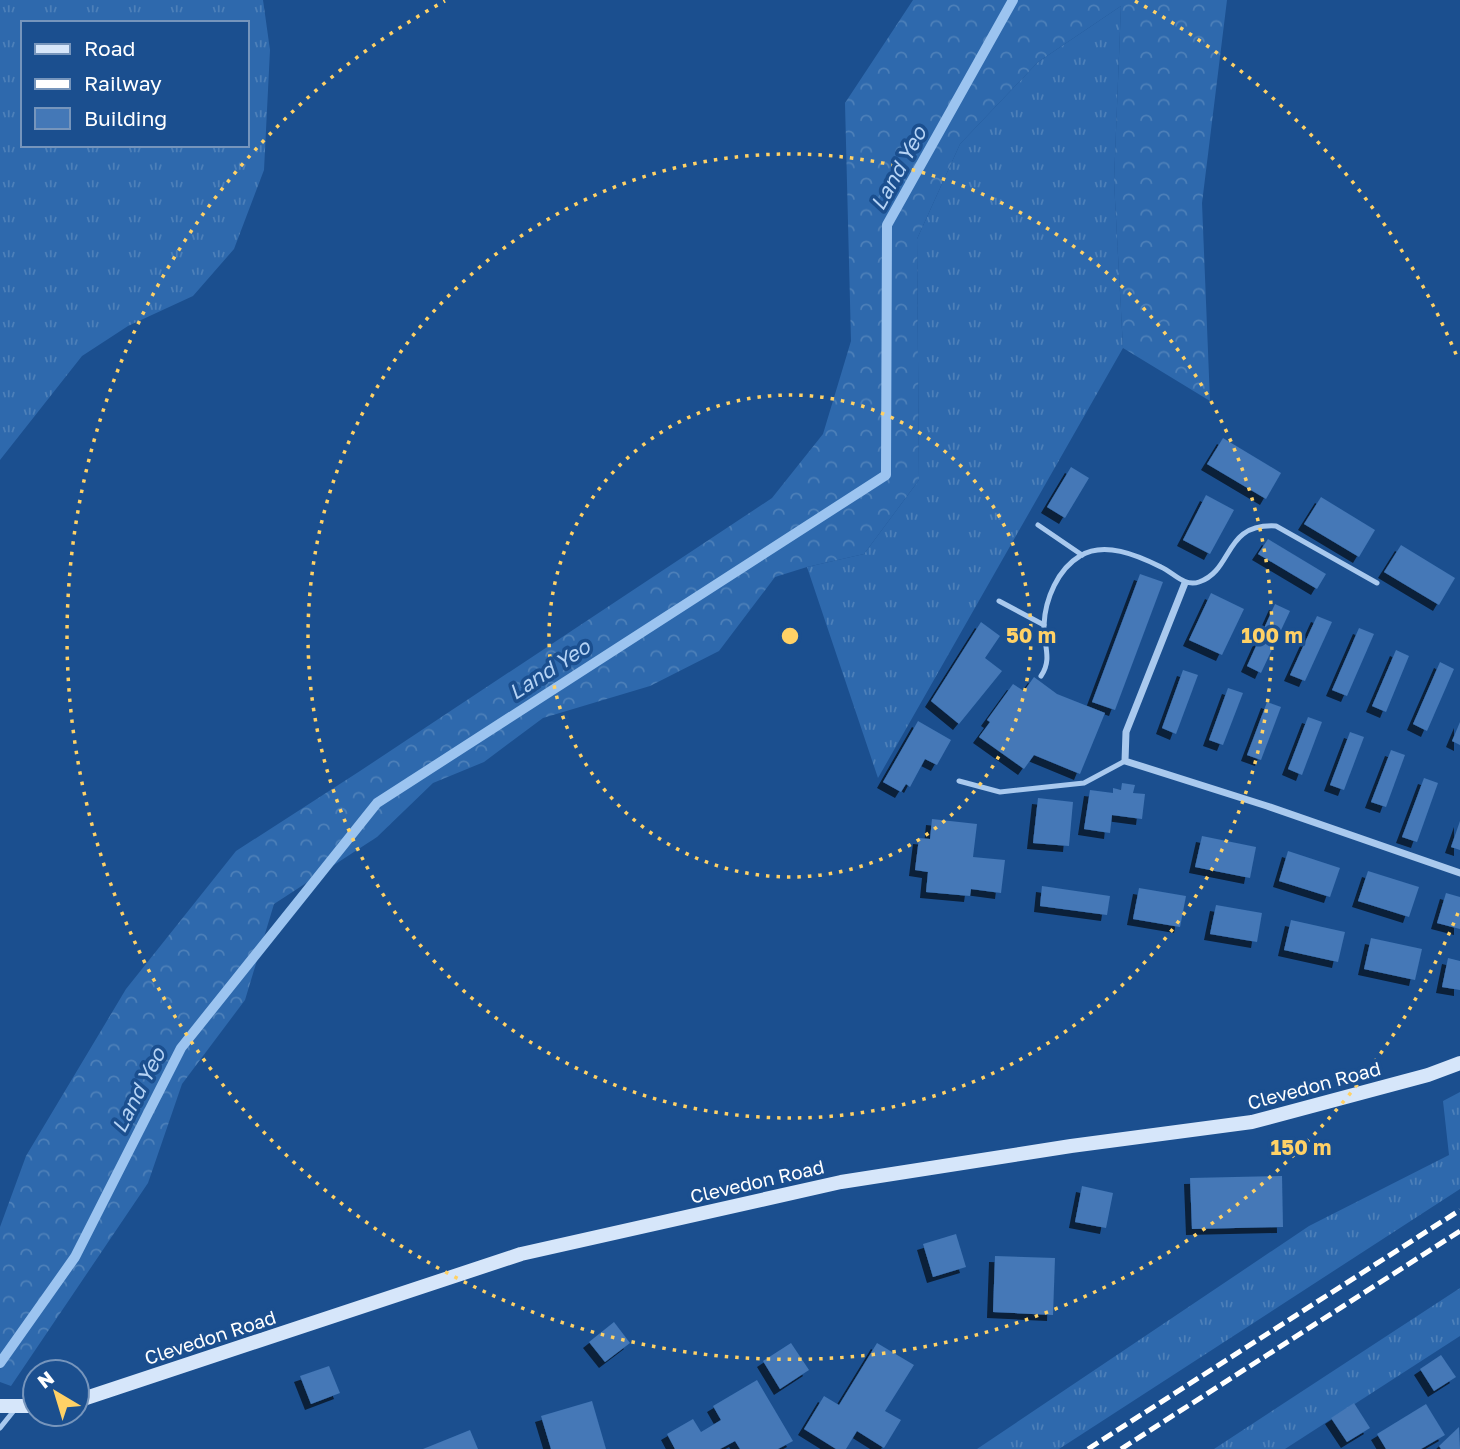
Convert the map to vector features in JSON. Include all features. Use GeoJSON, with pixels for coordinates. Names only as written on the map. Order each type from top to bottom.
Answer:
{"type":"FeatureCollection","features":[{"type":"Feature","properties":{"kind":"main road","name":"Clevedon Road"},"geometry":{"type":"LineString","coordinates":[[91,1396],[521,1254],[842,1182],[1070,1146],[1252,1122],[1429,1075],[1460,1063]]}},
{"type":"Feature","properties":{"kind":"main road"},"geometry":{"type":"LineString","coordinates":[[0,1406],[21,1407]]}},
{"type":"Feature","properties":{"kind":"street"},"geometry":{"type":"LineString","coordinates":[[1185,583],[1126,732],[1125,761],[1267,806],[1460,873]]}},
{"type":"Feature","properties":{"kind":"lane"},"geometry":{"type":"LineString","coordinates":[[1038,525],[1082,555]]}},
{"type":"Feature","properties":{"kind":"lane"},"geometry":{"type":"LineString","coordinates":[[1041,676],[1047,668],[1048,652],[1044,625],[1051,592],[1065,566],[1098,549],[1130,554],[1164,568],[1185,583],[1196,583],[1211,577],[1238,538],[1259,525],[1276,526],[1377,583]]}},
{"type":"Feature","properties":{"kind":"lane"},"geometry":{"type":"LineString","coordinates":[[999,601],[1044,625]]}},
{"type":"Feature","properties":{"kind":"lane"},"geometry":{"type":"LineString","coordinates":[[959,781],[1000,792],[1084,783],[1125,761]]}},
{"type":"Feature","properties":{"kind":"lane"},"geometry":{"type":"LineString","coordinates":[[0,1428],[16,1408]]}},
{"type":"Feature","properties":{"kind":"green space"},"geometry":{"type":"Polygon","coordinates":[[[0,0],[263,0],[270,50],[264,170],[234,249],[193,296],[128,326],[82,356],[0,460],[0,0]]]}},
{"type":"Feature","properties":{"kind":"green space"},"geometry":{"type":"Polygon","coordinates":[[[913,0],[1227,0],[1202,203],[1210,401],[1123,348],[1114,181],[1121,6],[1038,62],[960,144],[917,239],[919,480],[864,554],[775,577],[719,651],[650,686],[543,718],[484,762],[433,783],[377,837],[274,904],[245,1000],[182,1084],[148,1183],[30,1358],[21,1358],[21,1371],[11,1386],[0,1382],[0,1227],[26,1156],[126,989],[236,851],[772,498],[823,434],[851,341],[845,103],[913,0]]]}},
{"type":"Feature","properties":{"kind":"green space"},"geometry":{"type":"Polygon","coordinates":[[[1121,6],[1114,181],[1123,348],[878,778],[807,567],[864,554],[919,480],[917,239],[960,144],[1038,62],[1121,6]]]}},
{"type":"Feature","properties":{"kind":"green space"},"geometry":{"type":"Polygon","coordinates":[[[1460,1092],[1460,1189],[1059,1449],[977,1449],[1309,1226],[1449,1155],[1443,1101],[1460,1092]]]}},
{"type":"Feature","properties":{"kind":"green space"},"geometry":{"type":"Polygon","coordinates":[[[1460,1288],[1460,1336],[1285,1449],[1214,1449],[1460,1288]]]}},
{"type":"Feature","properties":{"kind":"building"},"geometry":{"type":"Polygon","coordinates":[[[1223,438],[1281,473],[1266,499],[1207,464],[1223,438]]]}},
{"type":"Feature","properties":{"kind":"building"},"geometry":{"type":"Polygon","coordinates":[[[1071,467],[1089,478],[1065,518],[1047,507],[1071,467]]]}},
{"type":"Feature","properties":{"kind":"building"},"geometry":{"type":"Polygon","coordinates":[[[1206,495],[1234,510],[1210,554],[1183,540],[1206,495]]]}},
{"type":"Feature","properties":{"kind":"building"},"geometry":{"type":"Polygon","coordinates":[[[1321,497],[1375,530],[1359,557],[1304,524],[1321,497]]]}},
{"type":"Feature","properties":{"kind":"building"},"geometry":{"type":"Polygon","coordinates":[[[1268,539],[1326,574],[1317,589],[1258,554],[1268,539]]]}},
{"type":"Feature","properties":{"kind":"building"},"geometry":{"type":"Polygon","coordinates":[[[1401,545],[1455,578],[1439,605],[1384,572],[1401,545]]]}},
{"type":"Feature","properties":{"kind":"building"},"geometry":{"type":"Polygon","coordinates":[[[1140,574],[1163,582],[1115,710],[1092,702],[1140,574]]]}},
{"type":"Feature","properties":{"kind":"building"},"geometry":{"type":"Polygon","coordinates":[[[1211,593],[1244,609],[1222,655],[1189,640],[1211,593]]]}},
{"type":"Feature","properties":{"kind":"building"},"geometry":{"type":"Polygon","coordinates":[[[1275,604],[1290,611],[1261,673],[1247,666],[1275,604]]]}},
{"type":"Feature","properties":{"kind":"building"},"geometry":{"type":"Polygon","coordinates":[[[1317,616],[1332,622],[1305,681],[1290,675],[1317,616]]]}},
{"type":"Feature","properties":{"kind":"building"},"geometry":{"type":"Polygon","coordinates":[[[981,622],[1000,636],[985,658],[1002,671],[959,724],[931,701],[981,622]]]}},
{"type":"Feature","properties":{"kind":"building"},"geometry":{"type":"Polygon","coordinates":[[[1359,628],[1374,634],[1347,696],[1332,690],[1359,628]]]}},
{"type":"Feature","properties":{"kind":"building"},"geometry":{"type":"Polygon","coordinates":[[[1396,650],[1409,656],[1386,712],[1372,706],[1396,650]]]}},
{"type":"Feature","properties":{"kind":"building"},"geometry":{"type":"Polygon","coordinates":[[[1440,662],[1454,669],[1427,731],[1413,724],[1440,662]]]}},
{"type":"Feature","properties":{"kind":"building"},"geometry":{"type":"Polygon","coordinates":[[[1183,670],[1198,675],[1176,734],[1162,728],[1183,670]]]}},
{"type":"Feature","properties":{"kind":"building"},"geometry":{"type":"Polygon","coordinates":[[[1034,677],[1057,694],[1105,713],[1080,774],[1034,755],[1024,769],[979,737],[990,722],[987,720],[1013,684],[1024,691],[1034,677]]]}},
{"type":"Feature","properties":{"kind":"building"},"geometry":{"type":"Polygon","coordinates":[[[1228,688],[1243,693],[1223,745],[1209,740],[1228,688]]]}},
{"type":"Feature","properties":{"kind":"building"},"geometry":{"type":"Polygon","coordinates":[[[1267,702],[1281,707],[1261,760],[1247,755],[1267,702]]]}},
{"type":"Feature","properties":{"kind":"building"},"geometry":{"type":"Polygon","coordinates":[[[1308,717],[1322,722],[1302,775],[1288,769],[1308,717]]]}},
{"type":"Feature","properties":{"kind":"building"},"geometry":{"type":"Polygon","coordinates":[[[918,721],[951,740],[937,765],[925,759],[910,787],[906,784],[901,792],[883,782],[918,721]]]}},
{"type":"Feature","properties":{"kind":"building"},"geometry":{"type":"Polygon","coordinates":[[[1460,722],[1460,745],[1452,741],[1460,722]]]}},
{"type":"Feature","properties":{"kind":"building"},"geometry":{"type":"Polygon","coordinates":[[[1350,732],[1364,737],[1344,790],[1330,785],[1350,732]]]}},
{"type":"Feature","properties":{"kind":"building"},"geometry":{"type":"Polygon","coordinates":[[[1391,750],[1405,755],[1386,807],[1371,802],[1391,750]]]}},
{"type":"Feature","properties":{"kind":"building"},"geometry":{"type":"Polygon","coordinates":[[[1424,778],[1438,783],[1417,842],[1402,837],[1424,778]]]}},
{"type":"Feature","properties":{"kind":"building"},"geometry":{"type":"Polygon","coordinates":[[[1122,783],[1135,785],[1133,793],[1145,794],[1142,819],[1112,815],[1110,833],[1084,829],[1090,790],[1113,793],[1113,788],[1121,790],[1122,783]]]}},
{"type":"Feature","properties":{"kind":"building"},"geometry":{"type":"Polygon","coordinates":[[[1038,798],[1073,802],[1069,846],[1033,843],[1038,798]]]}},
{"type":"Feature","properties":{"kind":"building"},"geometry":{"type":"Polygon","coordinates":[[[932,819],[977,824],[973,857],[1005,860],[1001,893],[971,889],[970,896],[926,892],[928,872],[915,870],[919,838],[930,839],[932,819]]]}},
{"type":"Feature","properties":{"kind":"building"},"geometry":{"type":"Polygon","coordinates":[[[1460,821],[1460,850],[1451,847],[1460,821]]]}},
{"type":"Feature","properties":{"kind":"building"},"geometry":{"type":"Polygon","coordinates":[[[1202,836],[1256,847],[1250,878],[1195,867],[1202,836]]]}},
{"type":"Feature","properties":{"kind":"building"},"geometry":{"type":"Polygon","coordinates":[[[1288,851],[1340,868],[1330,897],[1279,881],[1288,851]]]}},
{"type":"Feature","properties":{"kind":"building"},"geometry":{"type":"Polygon","coordinates":[[[1368,871],[1419,887],[1409,917],[1358,901],[1368,871]]]}},
{"type":"Feature","properties":{"kind":"building"},"geometry":{"type":"Polygon","coordinates":[[[1042,886],[1110,896],[1107,915],[1040,906],[1042,886]]]}},
{"type":"Feature","properties":{"kind":"building"},"geometry":{"type":"Polygon","coordinates":[[[1139,888],[1186,896],[1180,927],[1133,919],[1139,888]]]}},
{"type":"Feature","properties":{"kind":"building"},"geometry":{"type":"Polygon","coordinates":[[[1446,893],[1460,897],[1460,929],[1437,923],[1446,893]]]}},
{"type":"Feature","properties":{"kind":"building"},"geometry":{"type":"Polygon","coordinates":[[[1216,905],[1262,913],[1257,942],[1210,934],[1216,905]]]}},
{"type":"Feature","properties":{"kind":"building"},"geometry":{"type":"Polygon","coordinates":[[[1291,920],[1345,932],[1338,962],[1284,950],[1291,920]]]}},
{"type":"Feature","properties":{"kind":"building"},"geometry":{"type":"Polygon","coordinates":[[[1371,938],[1422,949],[1415,980],[1364,969],[1371,938]]]}},
{"type":"Feature","properties":{"kind":"building"},"geometry":{"type":"Polygon","coordinates":[[[1448,958],[1460,961],[1460,990],[1442,987],[1448,958]]]}},
{"type":"Feature","properties":{"kind":"building"},"geometry":{"type":"Polygon","coordinates":[[[1282,1176],[1283,1227],[1192,1229],[1190,1178],[1282,1176]]]}},
{"type":"Feature","properties":{"kind":"building"},"geometry":{"type":"Polygon","coordinates":[[[1082,1186],[1113,1193],[1106,1228],[1075,1222],[1082,1186]]]}},
{"type":"Feature","properties":{"kind":"building"},"geometry":{"type":"Polygon","coordinates":[[[956,1234],[966,1267],[933,1277],[923,1244],[956,1234]]]}},
{"type":"Feature","properties":{"kind":"building"},"geometry":{"type":"Polygon","coordinates":[[[995,1256],[1055,1258],[1053,1315],[993,1312],[995,1256]]]}},
{"type":"Feature","properties":{"kind":"building"},"geometry":{"type":"Polygon","coordinates":[[[614,1322],[630,1343],[605,1362],[589,1342],[614,1322]]]}},
{"type":"Feature","properties":{"kind":"building"},"geometry":{"type":"Polygon","coordinates":[[[791,1343],[809,1370],[780,1389],[763,1361],[791,1343]]]}},
{"type":"Feature","properties":{"kind":"building"},"geometry":{"type":"Polygon","coordinates":[[[877,1343],[914,1365],[885,1411],[901,1420],[884,1448],[857,1431],[846,1449],[836,1449],[804,1429],[824,1396],[839,1405],[877,1343]]]}},
{"type":"Feature","properties":{"kind":"building"},"geometry":{"type":"Polygon","coordinates":[[[1441,1355],[1456,1377],[1434,1391],[1420,1369],[1441,1355]]]}},
{"type":"Feature","properties":{"kind":"building"},"geometry":{"type":"Polygon","coordinates":[[[329,1366],[340,1393],[311,1404],[300,1376],[329,1366]]]}},
{"type":"Feature","properties":{"kind":"building"},"geometry":{"type":"Polygon","coordinates":[[[757,1380],[793,1441],[778,1449],[740,1449],[735,1441],[720,1449],[675,1449],[667,1434],[693,1419],[701,1432],[721,1420],[713,1406],[757,1380]]]}},
{"type":"Feature","properties":{"kind":"building"},"geometry":{"type":"Polygon","coordinates":[[[592,1401],[606,1449],[551,1449],[541,1416],[592,1401]]]}},
{"type":"Feature","properties":{"kind":"building"},"geometry":{"type":"Polygon","coordinates":[[[1354,1403],[1370,1428],[1347,1442],[1331,1418],[1354,1403]]]}},
{"type":"Feature","properties":{"kind":"building"},"geometry":{"type":"Polygon","coordinates":[[[1426,1404],[1445,1435],[1421,1449],[1386,1449],[1377,1434],[1426,1404]]]}},
{"type":"Feature","properties":{"kind":"building"},"geometry":{"type":"Polygon","coordinates":[[[1459,1427],[1460,1449],[1441,1449],[1439,1446],[1459,1427]]]}},
{"type":"Feature","properties":{"kind":"building"},"geometry":{"type":"Polygon","coordinates":[[[470,1430],[478,1449],[423,1449],[470,1430]]]}},
{"type":"Feature","properties":{"kind":"waterway","name":"Land Yeo"},"geometry":{"type":"LineString","coordinates":[[0,1363],[75,1257],[181,1048],[377,803],[886,475],[887,225],[1013,0]]}},
{"type":"Feature","properties":{"kind":"railway"},"geometry":{"type":"LineString","coordinates":[[1088,1449],[1460,1210]]}},
{"type":"Feature","properties":{"kind":"railway"},"geometry":{"type":"LineString","coordinates":[[1121,1449],[1460,1231]]}}]}
